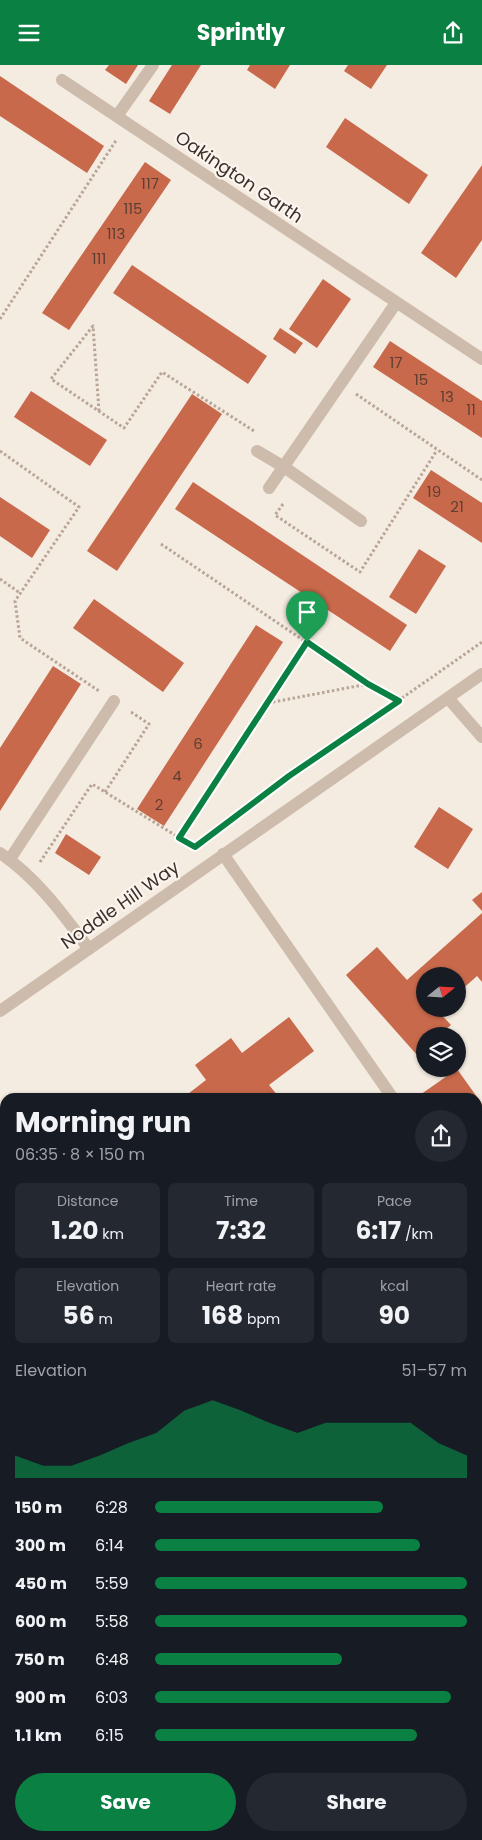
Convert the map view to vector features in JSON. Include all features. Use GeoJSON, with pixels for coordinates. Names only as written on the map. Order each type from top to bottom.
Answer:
{"type":"FeatureCollection","features":[{"type":"Feature","properties":{"kind":"street"},"geometry":{"type":"LineString","coordinates":[[117,117],[153,65]]}},
{"type":"Feature","properties":{"kind":"street","name":"Oakington Garth"},"geometry":{"type":"LineString","coordinates":[[62,80],[482,359]]}},
{"type":"Feature","properties":{"kind":"street"},"geometry":{"type":"LineString","coordinates":[[269,488],[396,303]]}},
{"type":"Feature","properties":{"kind":"street"},"geometry":{"type":"LineString","coordinates":[[257,451],[284,467],[361,521]]}},
{"type":"Feature","properties":{"kind":"street","name":"Noddle Hill Way"},"geometry":{"type":"LineString","coordinates":[[0,1011],[482,673]]}},
{"type":"Feature","properties":{"kind":"street"},"geometry":{"type":"LineString","coordinates":[[448,698],[482,737]]}},
{"type":"Feature","properties":{"kind":"street"},"geometry":{"type":"LineString","coordinates":[[89,949],[46,893],[5,856],[114,701]]}},
{"type":"Feature","properties":{"kind":"street"},"geometry":{"type":"LineString","coordinates":[[223,854],[389,1093]]}},
{"type":"Feature","properties":{"kind":"path"},"geometry":{"type":"LineString","coordinates":[[0,319],[128,124]]}},
{"type":"Feature","properties":{"kind":"path"},"geometry":{"type":"LineString","coordinates":[[99,411],[93,326],[51,379],[124,428],[162,372],[259,434]]}},
{"type":"Feature","properties":{"kind":"path"},"geometry":{"type":"LineString","coordinates":[[341,384],[482,480]]}},
{"type":"Feature","properties":{"kind":"path"},"geometry":{"type":"LineString","coordinates":[[0,451],[79,507],[15,601],[20,638],[149,724],[105,792]]}},
{"type":"Feature","properties":{"kind":"path"},"geometry":{"type":"LineString","coordinates":[[160,544],[368,684],[399,701]]}},
{"type":"Feature","properties":{"kind":"path"},"geometry":{"type":"LineString","coordinates":[[0,579],[20,593]]}},
{"type":"Feature","properties":{"kind":"path"},"geometry":{"type":"LineString","coordinates":[[179,838],[307,642]]}},
{"type":"Feature","properties":{"kind":"path"},"geometry":{"type":"LineString","coordinates":[[195,847],[289,776],[482,642]]}},
{"type":"Feature","properties":{"kind":"path"},"geometry":{"type":"LineString","coordinates":[[268,703],[368,684]]}},
{"type":"Feature","properties":{"kind":"path"},"geometry":{"type":"LineString","coordinates":[[30,878],[92,784],[195,847],[210,863]]}},
{"type":"Feature","properties":{"kind":"building"},"geometry":{"type":"Polygon","coordinates":[[[109,65],[138,65],[126,84],[105,70],[109,65]]]}},
{"type":"Feature","properties":{"kind":"building"},"geometry":{"type":"Polygon","coordinates":[[[172,65],[201,65],[170,114],[149,101],[172,65]]]}},
{"type":"Feature","properties":{"kind":"building"},"geometry":{"type":"Polygon","coordinates":[[[250,65],[290,65],[275,89],[247,70],[250,65]]]}},
{"type":"Feature","properties":{"kind":"building"},"geometry":{"type":"Polygon","coordinates":[[[348,65],[387,65],[371,89],[344,71],[348,65]]]}},
{"type":"Feature","properties":{"kind":"building"},"geometry":{"type":"Polygon","coordinates":[[[0,76],[104,146],[87,173],[0,116],[0,76]]]}},
{"type":"Feature","properties":{"kind":"building"},"geometry":{"type":"Polygon","coordinates":[[[345,118],[428,175],[409,204],[326,147],[345,118]]]}},
{"type":"Feature","properties":{"kind":"building"},"geometry":{"type":"Polygon","coordinates":[[[145,162],[171,180],[69,330],[42,313],[145,162]]]}},
{"type":"Feature","properties":{"kind":"building"},"geometry":{"type":"Polygon","coordinates":[[[482,165],[482,240],[456,278],[421,253],[482,165]]]}},
{"type":"Feature","properties":{"kind":"building"},"geometry":{"type":"Polygon","coordinates":[[[132,265],[267,356],[248,384],[113,293],[132,265]]]}},
{"type":"Feature","properties":{"kind":"building"},"geometry":{"type":"Polygon","coordinates":[[[323,279],[351,299],[317,348],[289,329],[323,279]]]}},
{"type":"Feature","properties":{"kind":"building"},"geometry":{"type":"Polygon","coordinates":[[[280,328],[303,343],[295,354],[273,339],[280,328]]]}},
{"type":"Feature","properties":{"kind":"building"},"geometry":{"type":"Polygon","coordinates":[[[390,341],[482,401],[482,438],[373,367],[390,341]]]}},
{"type":"Feature","properties":{"kind":"building"},"geometry":{"type":"Polygon","coordinates":[[[31,391],[107,440],[90,466],[14,417],[31,391]]]}},
{"type":"Feature","properties":{"kind":"building"},"geometry":{"type":"Polygon","coordinates":[[[192,394],[222,414],[117,571],[87,551],[192,394]]]}},
{"type":"Feature","properties":{"kind":"building"},"geometry":{"type":"Polygon","coordinates":[[[431,470],[482,503],[482,543],[413,498],[431,470]]]}},
{"type":"Feature","properties":{"kind":"building"},"geometry":{"type":"Polygon","coordinates":[[[193,482],[407,625],[390,651],[175,509],[193,482]]]}},
{"type":"Feature","properties":{"kind":"building"},"geometry":{"type":"Polygon","coordinates":[[[0,497],[50,530],[32,558],[0,536],[0,497]]]}},
{"type":"Feature","properties":{"kind":"building"},"geometry":{"type":"Polygon","coordinates":[[[419,549],[446,566],[416,614],[389,597],[419,549]]]}},
{"type":"Feature","properties":{"kind":"building"},"geometry":{"type":"Polygon","coordinates":[[[94,599],[184,663],[163,692],[73,628],[94,599]]]}},
{"type":"Feature","properties":{"kind":"building"},"geometry":{"type":"Polygon","coordinates":[[[256,625],[283,642],[164,826],[137,809],[256,625]]]}},
{"type":"Feature","properties":{"kind":"building"},"geometry":{"type":"Polygon","coordinates":[[[53,666],[81,684],[0,811],[0,748],[53,666]]]}},
{"type":"Feature","properties":{"kind":"building"},"geometry":{"type":"Polygon","coordinates":[[[439,807],[473,829],[448,869],[414,847],[439,807]]]}},
{"type":"Feature","properties":{"kind":"building"},"geometry":{"type":"Polygon","coordinates":[[[66,834],[101,857],[89,875],[55,853],[66,834]]]}},
{"type":"Feature","properties":{"kind":"building"},"geometry":{"type":"Polygon","coordinates":[[[482,892],[482,911],[472,900],[482,892]]]}},
{"type":"Feature","properties":{"kind":"building"},"geometry":{"type":"Polygon","coordinates":[[[482,913],[482,982],[477,976],[466,986],[466,967],[422,967],[482,913]]]}},
{"type":"Feature","properties":{"kind":"building"},"geometry":{"type":"Polygon","coordinates":[[[377,947],[407,980],[416,972],[416,1017],[444,1017],[451,1025],[449,1027],[416,1027],[416,1054],[346,975],[377,947]]]}},
{"type":"Feature","properties":{"kind":"building"},"geometry":{"type":"Polygon","coordinates":[[[289,1017],[314,1051],[269,1085],[276,1093],[189,1093],[206,1080],[195,1065],[231,1038],[242,1053],[289,1017]]]}},
{"type":"Feature","properties":{"kind":"building"},"geometry":{"type":"Polygon","coordinates":[[[446,1077],[463,1077],[474,1093],[423,1093],[446,1077]]]}},
{"type":"Feature","properties":{"kind":"route"},"geometry":{"type":"LineString","coordinates":[[307,642],[368,684],[399,701],[289,776],[195,847],[179,838],[268,703],[307,642]]}}]}
